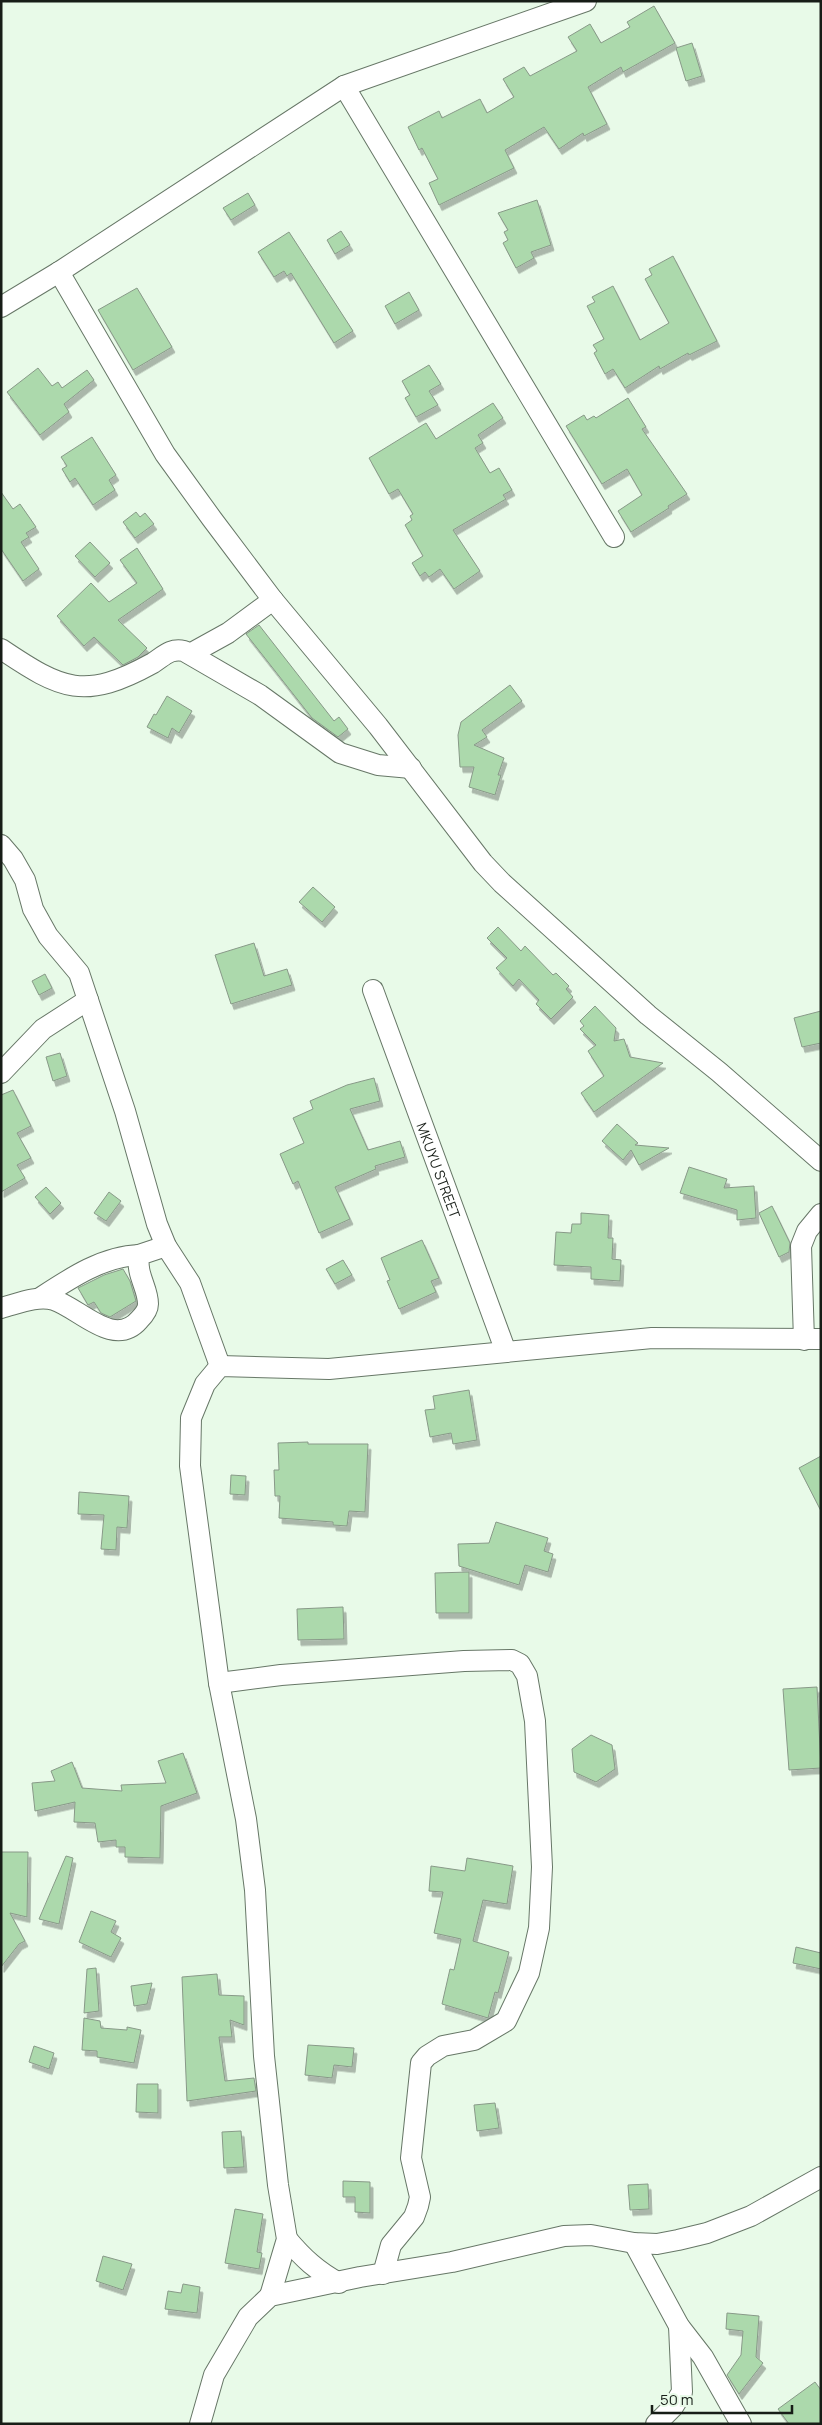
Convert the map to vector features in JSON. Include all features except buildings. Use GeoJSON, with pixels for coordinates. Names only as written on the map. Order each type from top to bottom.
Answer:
{"type":"FeatureCollection","features":[{"type":"Feature","properties":{"kind":"street"},"geometry":{"type":"LineString","coordinates":[[1,306],[58,272],[344,86],[553,7],[586,1]]}},
{"type":"Feature","properties":{"kind":"street"},"geometry":{"type":"LineString","coordinates":[[344,86],[614,537]]}},
{"type":"Feature","properties":{"kind":"street"},"geometry":{"type":"LineString","coordinates":[[58,272],[165,454],[273,600],[411,768],[480,858],[502,883],[648,1015],[719,1072],[821,1160]]}},
{"type":"Feature","properties":{"kind":"street"},"geometry":{"type":"LineString","coordinates":[[190,654],[228,633],[273,600]]}},
{"type":"Feature","properties":{"kind":"street"},"geometry":{"type":"LineString","coordinates":[[1,649],[36,672],[59,683],[76,687],[93,686],[114,680],[153,663],[174,650],[190,654],[260,695],[340,753],[378,765],[411,768]]}},
{"type":"Feature","properties":{"kind":"street"},"geometry":{"type":"LineString","coordinates":[[1,845],[14,859],[25,880],[33,909],[48,936],[78,973],[124,1111],[148,1197],[166,1246],[190,1283],[220,1366]]}},
{"type":"Feature","properties":{"kind":"street","name":"MKUYU STREET"},"geometry":{"type":"LineString","coordinates":[[373,990],[506,1352]]}},
{"type":"Feature","properties":{"kind":"street"},"geometry":{"type":"LineString","coordinates":[[1,1073],[43,1029],[88,1000]]}},
{"type":"Feature","properties":{"kind":"street"},"geometry":{"type":"LineString","coordinates":[[220,1366],[329,1369],[652,1338],[812,1340],[801,1246],[807,1231],[821,1214]]}},
{"type":"Feature","properties":{"kind":"street"},"geometry":{"type":"LineString","coordinates":[[1,1308],[40,1298],[62,1283],[93,1267],[166,1246]]}},
{"type":"Feature","properties":{"kind":"street"},"geometry":{"type":"LineString","coordinates":[[40,1298],[53,1300],[67,1306],[103,1328],[115,1330],[128,1328],[137,1323],[145,1314],[148,1304],[138,1266],[139,1255]]}},
{"type":"Feature","properties":{"kind":"street"},"geometry":{"type":"LineString","coordinates":[[200,2424],[214,2375],[248,2317],[270,2296],[287,2239],[278,2185],[264,2056],[255,1890],[246,1819],[219,1683],[190,1466],[191,1418],[205,1384],[220,1366]]}},
{"type":"Feature","properties":{"kind":"street"},"geometry":{"type":"LineString","coordinates":[[219,1683],[281,1675],[464,1661],[512,1660],[520,1664],[527,1676],[535,1722],[542,1867],[539,1928],[529,1973],[506,2021],[474,2040],[443,2046],[427,2056],[421,2063],[411,2158],[420,2197],[414,2217],[391,2244],[383,2274]]}},
{"type":"Feature","properties":{"kind":"street"},"geometry":{"type":"LineString","coordinates":[[270,2296],[452,2262],[564,2236],[591,2234],[634,2243],[657,2244],[707,2233],[751,2216],[821,2177]]}},
{"type":"Feature","properties":{"kind":"street"},"geometry":{"type":"LineString","coordinates":[[287,2239],[306,2262],[320,2273],[339,2283]]}},
{"type":"Feature","properties":{"kind":"street"},"geometry":{"type":"LineString","coordinates":[[634,2243],[679,2326],[703,2356],[740,2424]]}},
{"type":"Feature","properties":{"kind":"street"},"geometry":{"type":"LineString","coordinates":[[656,2424],[673,2407],[682,2392],[679,2326]]}}]}
